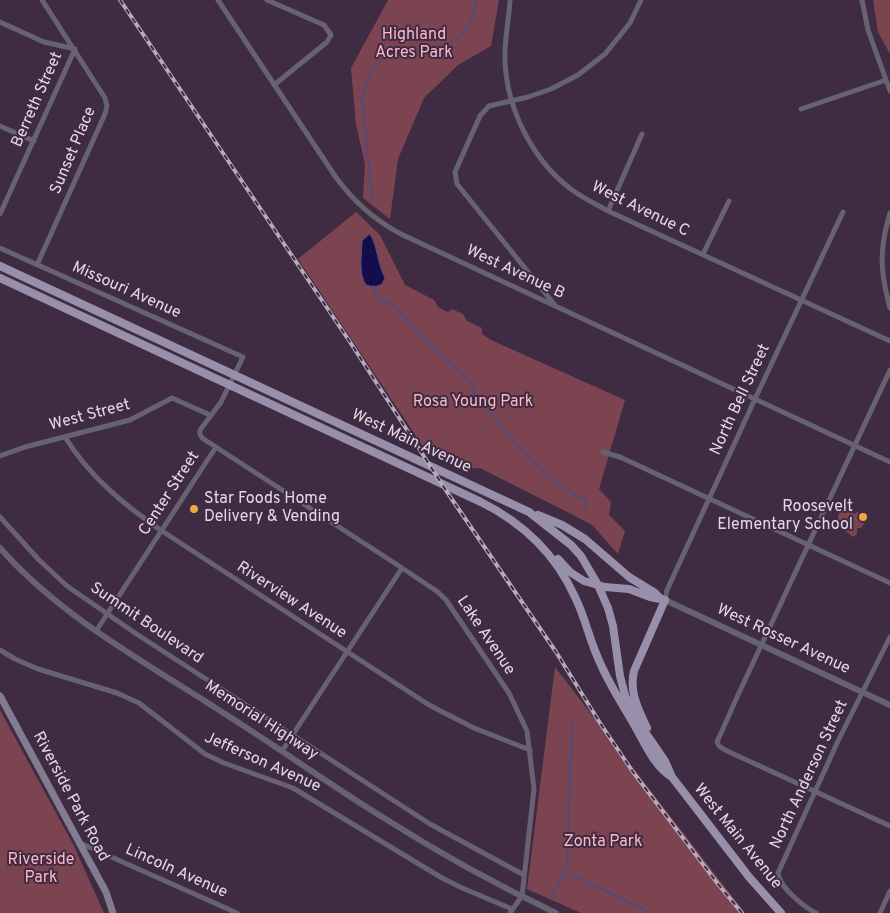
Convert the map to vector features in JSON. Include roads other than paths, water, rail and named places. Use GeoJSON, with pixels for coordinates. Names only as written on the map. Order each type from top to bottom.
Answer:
{"type":"FeatureCollection","features":[{"type":"Feature","properties":{"kind":"main road","name":"West Main Avenue"},"geometry":{"type":"LineString","coordinates":[[0,266],[529,512],[571,545],[598,585],[612,620],[621,682],[625,695],[634,716],[668,767],[672,777]]}},
{"type":"Feature","properties":{"kind":"main road","name":"West Main Avenue"},"geometry":{"type":"LineString","coordinates":[[0,278],[481,502],[507,517],[541,546],[563,575],[575,597],[603,671],[651,754],[663,770],[672,777],[749,877],[781,913]]}},
{"type":"Feature","properties":{"kind":"main road"},"geometry":{"type":"LineString","coordinates":[[529,512],[562,525],[580,535],[629,577],[662,599]]}},
{"type":"Feature","properties":{"kind":"main road"},"geometry":{"type":"LineString","coordinates":[[507,517],[533,531],[567,570],[574,575],[598,585],[629,589],[650,597],[662,599]]}},
{"type":"Feature","properties":{"kind":"main road"},"geometry":{"type":"LineString","coordinates":[[659,753],[636,706],[631,681],[662,599]]}},
{"type":"Feature","properties":{"kind":"main road","name":"Riverside Park Road"},"geometry":{"type":"LineString","coordinates":[[0,696],[106,892],[113,913]]}},
{"type":"Feature","properties":{"kind":"street","name":"Sunset Place"},"geometry":{"type":"LineString","coordinates":[[37,265],[106,110],[105,98],[42,0]]}},
{"type":"Feature","properties":{"kind":"street","name":"West Avenue B"},"geometry":{"type":"LineString","coordinates":[[218,0],[340,184],[373,217],[394,231],[890,462]]}},
{"type":"Feature","properties":{"kind":"street"},"geometry":{"type":"LineString","coordinates":[[267,0],[324,25],[331,35],[326,42],[274,85]]}},
{"type":"Feature","properties":{"kind":"street","name":"West Avenue C"},"geometry":{"type":"LineString","coordinates":[[510,0],[505,60],[507,86],[521,128],[537,154],[555,175],[577,194],[608,210],[890,341]]}},
{"type":"Feature","properties":{"kind":"street"},"geometry":{"type":"LineString","coordinates":[[556,306],[457,184],[456,172],[480,116],[489,106],[528,97],[578,75],[605,54],[630,22],[641,0]]}},
{"type":"Feature","properties":{"kind":"street"},"geometry":{"type":"LineString","coordinates":[[862,0],[868,30],[890,92]]}},
{"type":"Feature","properties":{"kind":"street"},"geometry":{"type":"LineString","coordinates":[[0,22],[44,42],[75,49]]}},
{"type":"Feature","properties":{"kind":"street","name":"Berreth Street"},"geometry":{"type":"LineString","coordinates":[[0,214],[75,49]]}},
{"type":"Feature","properties":{"kind":"street"},"geometry":{"type":"LineString","coordinates":[[801,109],[886,80]]}},
{"type":"Feature","properties":{"kind":"street"},"geometry":{"type":"LineString","coordinates":[[0,126],[34,141]]}},
{"type":"Feature","properties":{"kind":"street"},"geometry":{"type":"LineString","coordinates":[[608,210],[642,134]]}},
{"type":"Feature","properties":{"kind":"street"},"geometry":{"type":"LineString","coordinates":[[703,254],[729,201]]}},
{"type":"Feature","properties":{"kind":"street","name":"North Bell Street"},"geometry":{"type":"LineString","coordinates":[[662,599],[844,212]]}},
{"type":"Feature","properties":{"kind":"street"},"geometry":{"type":"LineString","coordinates":[[890,213],[883,236],[881,260],[882,276],[890,308]]}},
{"type":"Feature","properties":{"kind":"street","name":"Missouri Avenue"},"geometry":{"type":"LineString","coordinates":[[0,248],[243,357]]}},
{"type":"Feature","properties":{"kind":"street","name":"Center Street"},"geometry":{"type":"LineString","coordinates":[[96,631],[216,447],[202,438],[200,430],[221,402],[243,357]]}},
{"type":"Feature","properties":{"kind":"street"},"geometry":{"type":"LineString","coordinates":[[890,370],[718,737],[717,744],[890,826]]}},
{"type":"Feature","properties":{"kind":"street","name":"West Street"},"geometry":{"type":"LineString","coordinates":[[0,456],[25,447],[130,420],[172,398],[210,415]]}},
{"type":"Feature","properties":{"kind":"street","name":"Riverview Avenue"},"geometry":{"type":"LineString","coordinates":[[65,437],[74,452],[100,481],[128,508],[162,531],[429,705],[474,728],[530,750]]}},
{"type":"Feature","properties":{"kind":"street","name":"Lake Avenue"},"geometry":{"type":"LineString","coordinates":[[216,447],[402,568],[438,592],[446,600],[509,693],[527,731],[534,789],[522,896]]}},
{"type":"Feature","properties":{"kind":"street"},"geometry":{"type":"LineString","coordinates":[[604,452],[890,584]]}},
{"type":"Feature","properties":{"kind":"street","name":"Summit Boulevard"},"geometry":{"type":"LineString","coordinates":[[0,517],[39,560],[67,586],[107,614],[430,824],[524,875]]}},
{"type":"Feature","properties":{"kind":"street","name":"Memorial Highway"},"geometry":{"type":"LineString","coordinates":[[0,548],[39,588],[96,631],[384,818],[454,860],[556,913]]}},
{"type":"Feature","properties":{"kind":"street"},"geometry":{"type":"LineString","coordinates":[[282,751],[402,568]]}},
{"type":"Feature","properties":{"kind":"street","name":"West Rosser Avenue"},"geometry":{"type":"LineString","coordinates":[[662,599],[890,705]]}},
{"type":"Feature","properties":{"kind":"street","name":"North Anderson Street"},"geometry":{"type":"LineString","coordinates":[[816,913],[801,904],[780,880],[778,877],[779,870],[890,637]]}},
{"type":"Feature","properties":{"kind":"street","name":"Jefferson Avenue"},"geometry":{"type":"LineString","coordinates":[[0,650],[38,669],[117,692],[138,703],[205,754],[224,764],[293,788],[442,878],[511,911]]}},
{"type":"Feature","properties":{"kind":"street","name":"Lincoln Avenue"},"geometry":{"type":"LineString","coordinates":[[78,842],[236,913]]}},
{"type":"Feature","properties":{"kind":"street"},"geometry":{"type":"LineString","coordinates":[[880,913],[890,891]]}},
{"type":"Feature","properties":{"kind":"street"},"geometry":{"type":"LineString","coordinates":[[511,911],[522,896]]}},
{"type":"Feature","properties":{"kind":"waterway"},"geometry":{"type":"LineString","coordinates":[[372,199],[362,96],[371,73],[379,62],[393,51],[403,49],[430,50],[456,39],[470,23],[476,0]]}},
{"type":"Feature","properties":{"kind":"waterway"},"geometry":{"type":"LineString","coordinates":[[374,286],[378,299],[389,302],[397,309],[423,339],[473,384],[474,392],[512,438],[553,479],[586,501],[585,508]]}},
{"type":"Feature","properties":{"kind":"waterway"},"geometry":{"type":"LineString","coordinates":[[562,875],[567,864],[572,724]]}},
{"type":"Feature","properties":{"kind":"waterway"},"geometry":{"type":"LineString","coordinates":[[551,899],[562,875],[569,874],[642,908],[648,913]]}},
{"type":"Feature","properties":{"kind":"railway"},"geometry":{"type":"LineString","coordinates":[[120,0],[350,342],[449,495],[556,652],[633,772],[742,913]]}},
{"type":"Feature","properties":{"kind":"place","name":"Star Foods Home Delivery & Vending"},"geometry":{"type":"Point","coordinates":[194,509]}},
{"type":"Feature","properties":{"kind":"place","name":"Roosevelt Elementary School"},"geometry":{"type":"Point","coordinates":[863,517]}},
{"type":"Feature","properties":{"kind":"park label","name":"Highland Acres Park"},"geometry":{"type":"Point","coordinates":[414,45]}},
{"type":"Feature","properties":{"kind":"park label","name":"Rosa Young Park"},"geometry":{"type":"Point","coordinates":[473,403]}},
{"type":"Feature","properties":{"kind":"park label","name":"Zonta Park"},"geometry":{"type":"Point","coordinates":[603,843]}},
{"type":"Feature","properties":{"kind":"park label","name":"Riverside Park"},"geometry":{"type":"Point","coordinates":[41,870]}}]}
